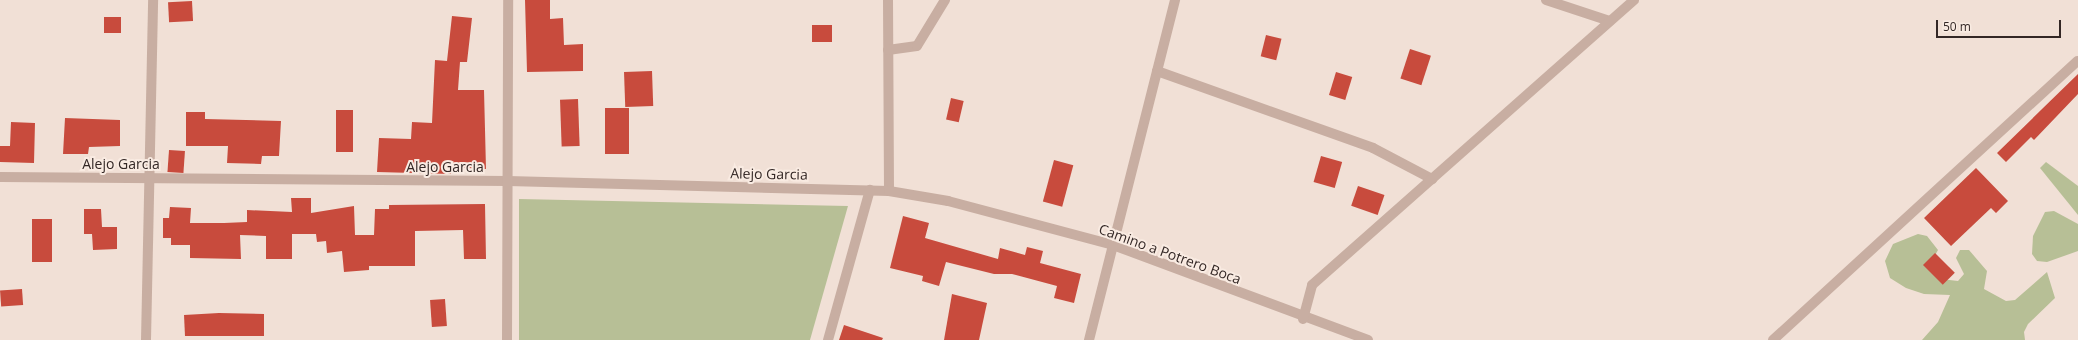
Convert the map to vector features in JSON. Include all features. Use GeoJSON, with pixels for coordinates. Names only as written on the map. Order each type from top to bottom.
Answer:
{"type":"FeatureCollection","features":[{"type":"Feature","properties":{"kind":"street"},"geometry":{"type":"LineString","coordinates":[[146,340],[153,0]]}},
{"type":"Feature","properties":{"kind":"street"},"geometry":{"type":"LineString","coordinates":[[507,340],[508,0]]}},
{"type":"Feature","properties":{"kind":"street"},"geometry":{"type":"LineString","coordinates":[[888,0],[889,191]]}},
{"type":"Feature","properties":{"kind":"street"},"geometry":{"type":"LineString","coordinates":[[888,50],[917,46],[944,0]]}},
{"type":"Feature","properties":{"kind":"street"},"geometry":{"type":"LineString","coordinates":[[1089,340],[1175,0]]}},
{"type":"Feature","properties":{"kind":"street"},"geometry":{"type":"LineString","coordinates":[[1546,0],[1610,21]]}},
{"type":"Feature","properties":{"kind":"street"},"geometry":{"type":"LineString","coordinates":[[1303,319],[1312,285],[1634,0]]}},
{"type":"Feature","properties":{"kind":"street"},"geometry":{"type":"LineString","coordinates":[[1772,340],[2078,61]]}},
{"type":"Feature","properties":{"kind":"street"},"geometry":{"type":"LineString","coordinates":[[1157,71],[1373,148],[1432,179]]}},
{"type":"Feature","properties":{"kind":"street","name":"Alejo Garcia"},"geometry":{"type":"LineString","coordinates":[[0,177],[507,181],[889,191]]}},
{"type":"Feature","properties":{"kind":"street"},"geometry":{"type":"LineString","coordinates":[[828,340],[870,190]]}},
{"type":"Feature","properties":{"kind":"street","name":"Camino a Potrero Boca"},"geometry":{"type":"LineString","coordinates":[[889,191],[948,201],[1113,245],[1350,337],[1368,340]]}},
{"type":"Feature","properties":{"kind":"green space"},"geometry":{"type":"Polygon","coordinates":[[[2046,162],[2078,186],[2078,215],[2040,168],[2046,162]]]}},
{"type":"Feature","properties":{"kind":"green space"},"geometry":{"type":"Polygon","coordinates":[[[519,199],[848,206],[810,340],[519,340],[519,199]]]}},
{"type":"Feature","properties":{"kind":"green space"},"geometry":{"type":"Polygon","coordinates":[[[2054,211],[2078,224],[2078,251],[2047,262],[2037,261],[2032,254],[2033,236],[2045,212],[2054,211]]]}},
{"type":"Feature","properties":{"kind":"green space"},"geometry":{"type":"Polygon","coordinates":[[[1918,234],[1927,236],[1938,250],[1929,266],[1941,279],[1958,281],[1964,274],[1956,258],[1960,250],[1969,250],[1987,271],[1984,289],[2006,301],[2015,300],[2047,272],[2055,298],[2028,324],[2024,332],[2025,340],[1922,340],[1938,322],[1950,295],[1924,294],[1906,288],[1890,278],[1885,261],[1893,244],[1918,234]]]}},
{"type":"Feature","properties":{"kind":"building"},"geometry":{"type":"Polygon","coordinates":[[[525,0],[550,0],[550,19],[563,18],[564,45],[583,44],[583,71],[527,72],[525,0]]]}},
{"type":"Feature","properties":{"kind":"building"},"geometry":{"type":"Polygon","coordinates":[[[192,1],[193,21],[169,22],[168,2],[192,1]]]}},
{"type":"Feature","properties":{"kind":"building"},"geometry":{"type":"Polygon","coordinates":[[[452,16],[472,18],[467,62],[460,62],[458,90],[484,90],[486,169],[451,167],[451,174],[377,172],[379,138],[411,139],[412,122],[432,123],[435,60],[447,61],[452,16]]]}},
{"type":"Feature","properties":{"kind":"building"},"geometry":{"type":"Polygon","coordinates":[[[104,17],[121,17],[121,33],[104,33],[104,17]]]}},
{"type":"Feature","properties":{"kind":"building"},"geometry":{"type":"Polygon","coordinates":[[[812,25],[832,25],[832,42],[812,42],[812,25]]]}},
{"type":"Feature","properties":{"kind":"building"},"geometry":{"type":"Polygon","coordinates":[[[1266,35],[1282,39],[1276,60],[1261,56],[1266,35]]]}},
{"type":"Feature","properties":{"kind":"building"},"geometry":{"type":"Polygon","coordinates":[[[1410,49],[1431,56],[1421,85],[1400,78],[1410,49]]]}},
{"type":"Feature","properties":{"kind":"building"},"geometry":{"type":"Polygon","coordinates":[[[652,71],[653,106],[625,107],[624,72],[652,71]]]}},
{"type":"Feature","properties":{"kind":"building"},"geometry":{"type":"Polygon","coordinates":[[[1336,72],[1352,77],[1345,100],[1329,95],[1336,72]]]}},
{"type":"Feature","properties":{"kind":"building"},"geometry":{"type":"Polygon","coordinates":[[[2078,74],[2078,94],[2034,140],[2031,137],[2006,162],[1997,153],[2078,74]]]}},
{"type":"Feature","properties":{"kind":"building"},"geometry":{"type":"Polygon","coordinates":[[[951,98],[964,101],[959,122],[946,119],[951,98]]]}},
{"type":"Feature","properties":{"kind":"building"},"geometry":{"type":"Polygon","coordinates":[[[578,99],[580,146],[562,147],[560,100],[578,99]]]}},
{"type":"Feature","properties":{"kind":"building"},"geometry":{"type":"Polygon","coordinates":[[[605,108],[629,108],[629,154],[605,154],[605,108]]]}},
{"type":"Feature","properties":{"kind":"building"},"geometry":{"type":"Polygon","coordinates":[[[336,110],[353,110],[353,152],[336,152],[336,110]]]}},
{"type":"Feature","properties":{"kind":"building"},"geometry":{"type":"Polygon","coordinates":[[[186,112],[205,112],[205,119],[281,121],[279,156],[262,156],[261,164],[227,163],[228,146],[186,146],[186,112]]]}},
{"type":"Feature","properties":{"kind":"building"},"geometry":{"type":"Polygon","coordinates":[[[65,118],[120,120],[120,146],[89,147],[88,154],[63,154],[65,118]]]}},
{"type":"Feature","properties":{"kind":"building"},"geometry":{"type":"Polygon","coordinates":[[[11,122],[35,123],[34,163],[0,162],[0,146],[10,146],[11,122]]]}},
{"type":"Feature","properties":{"kind":"building"},"geometry":{"type":"Polygon","coordinates":[[[169,150],[185,151],[183,173],[167,172],[169,150]]]}},
{"type":"Feature","properties":{"kind":"building"},"geometry":{"type":"Polygon","coordinates":[[[1321,156],[1342,162],[1335,188],[1314,182],[1321,156]]]}},
{"type":"Feature","properties":{"kind":"building"},"geometry":{"type":"Polygon","coordinates":[[[1054,160],[1073,165],[1062,207],[1043,202],[1054,160]]]}},
{"type":"Feature","properties":{"kind":"building"},"geometry":{"type":"Polygon","coordinates":[[[1976,168],[2008,201],[1996,213],[1991,208],[1951,246],[1924,218],[1976,168]]]}},
{"type":"Feature","properties":{"kind":"building"},"geometry":{"type":"Polygon","coordinates":[[[1358,186],[1384,195],[1378,215],[1351,206],[1358,186]]]}},
{"type":"Feature","properties":{"kind":"building"},"geometry":{"type":"Polygon","coordinates":[[[291,198],[311,198],[311,213],[354,206],[355,235],[374,235],[375,209],[389,209],[389,205],[485,204],[486,259],[464,259],[463,230],[415,231],[415,266],[369,266],[369,270],[344,272],[342,251],[327,253],[326,241],[317,242],[316,234],[292,234],[292,259],[266,259],[266,236],[240,235],[241,259],[190,258],[190,245],[171,245],[171,238],[163,238],[163,218],[169,218],[170,207],[191,208],[190,223],[247,222],[247,210],[292,212],[291,198]]]}},
{"type":"Feature","properties":{"kind":"building"},"geometry":{"type":"Polygon","coordinates":[[[84,209],[101,209],[102,227],[117,227],[117,249],[93,250],[92,234],[84,234],[84,209]]]}},
{"type":"Feature","properties":{"kind":"building"},"geometry":{"type":"Polygon","coordinates":[[[903,216],[929,223],[925,238],[998,259],[1000,248],[1025,255],[1027,247],[1043,251],[1040,263],[1081,274],[1074,303],[1054,298],[1057,286],[1012,274],[994,274],[946,262],[939,286],[922,281],[923,276],[890,268],[903,216]]]}},
{"type":"Feature","properties":{"kind":"building"},"geometry":{"type":"Polygon","coordinates":[[[32,219],[52,219],[52,262],[32,262],[32,219]]]}},
{"type":"Feature","properties":{"kind":"building"},"geometry":{"type":"Polygon","coordinates":[[[1935,253],[1955,273],[1943,285],[1923,265],[1935,253]]]}},
{"type":"Feature","properties":{"kind":"building"},"geometry":{"type":"Polygon","coordinates":[[[22,289],[23,305],[1,306],[0,291],[22,289]]]}},
{"type":"Feature","properties":{"kind":"building"},"geometry":{"type":"Polygon","coordinates":[[[952,294],[987,303],[979,340],[944,340],[952,294]]]}},
{"type":"Feature","properties":{"kind":"building"},"geometry":{"type":"Polygon","coordinates":[[[445,299],[447,326],[432,327],[430,300],[445,299]]]}},
{"type":"Feature","properties":{"kind":"building"},"geometry":{"type":"Polygon","coordinates":[[[219,313],[264,314],[264,336],[185,336],[184,315],[219,313]]]}},
{"type":"Feature","properties":{"kind":"building"},"geometry":{"type":"Polygon","coordinates":[[[844,325],[883,338],[882,340],[839,340],[844,325]]]}}]}
